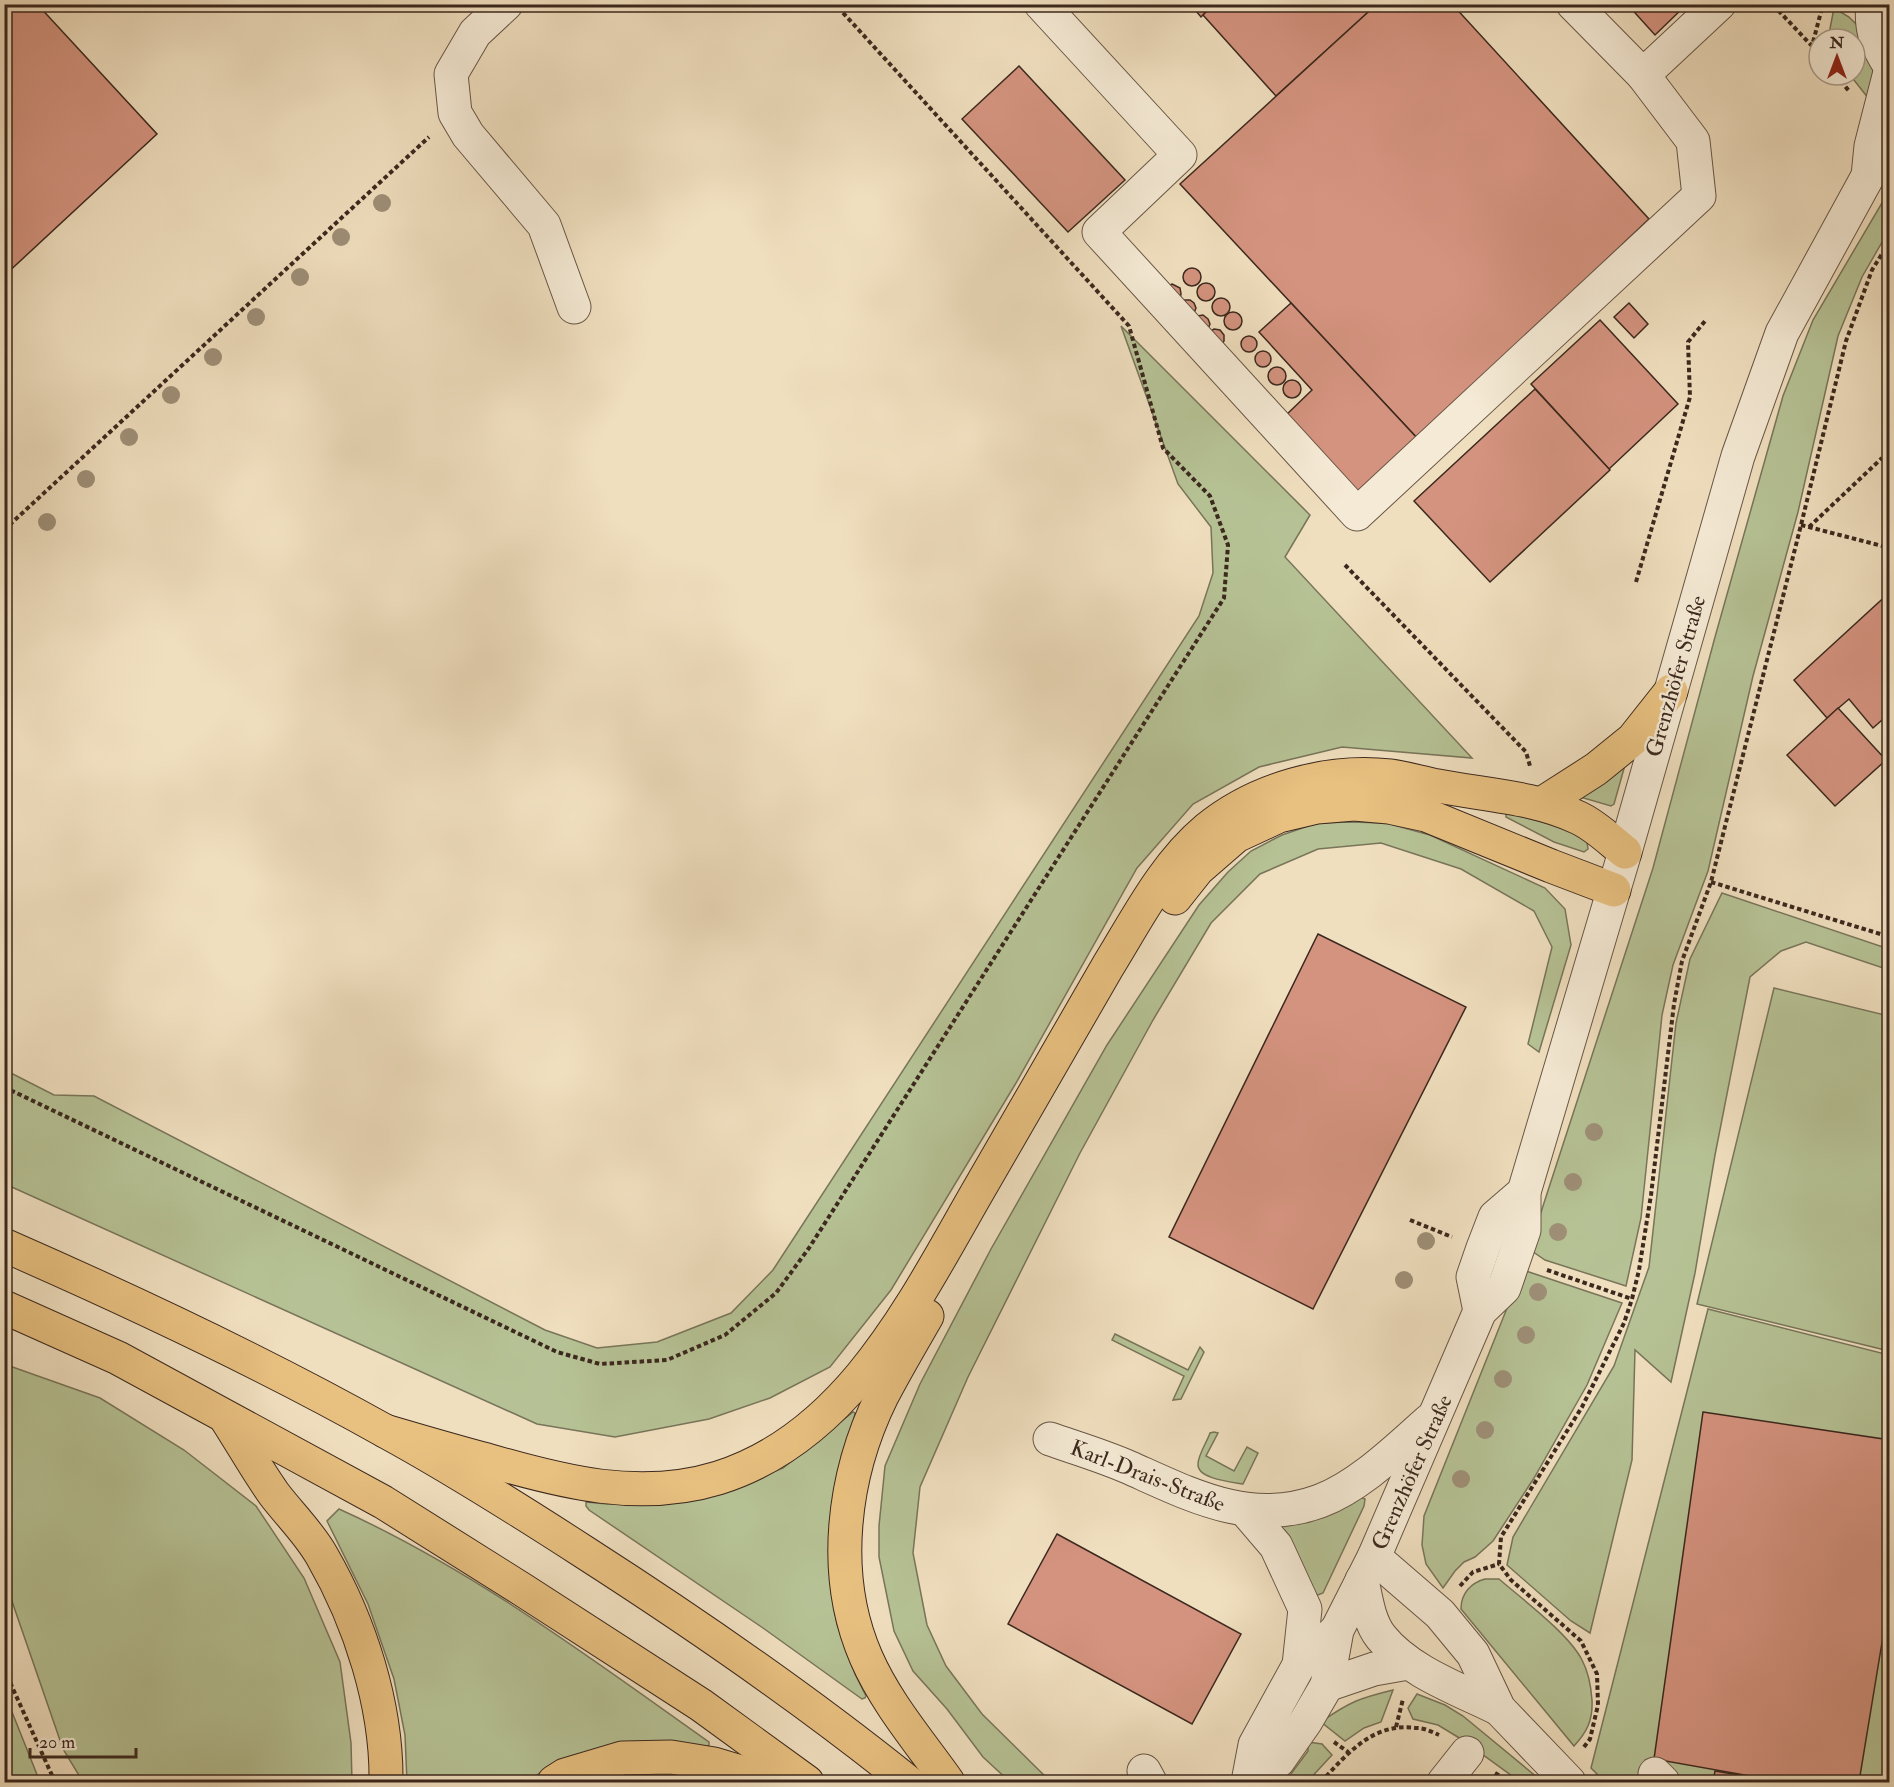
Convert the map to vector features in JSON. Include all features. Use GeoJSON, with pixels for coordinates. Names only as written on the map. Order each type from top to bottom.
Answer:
{"type":"FeatureCollection","features":[{"type":"Feature","properties":{"kind":"highway"},"geometry":{"type":"LineString","coordinates":[[1543,803],[1596,769],[1633,739],[1671,691]]}},
{"type":"Feature","properties":{"kind":"highway"},"geometry":{"type":"LineString","coordinates":[[385,1431],[535,1475],[578,1484],[641,1490],[680,1486],[717,1478],[750,1465],[784,1447],[815,1424],[844,1397],[865,1372],[903,1317],[1154,891],[1180,855],[1207,829],[1238,808],[1277,790],[1332,776],[1388,776],[1543,803],[1583,820],[1625,852]]}},
{"type":"Feature","properties":{"kind":"highway"},"geometry":{"type":"LineString","coordinates":[[948,1782],[892,1706],[866,1657],[852,1618],[844,1545],[855,1468],[882,1397],[911,1344],[1114,991],[1161,916],[1198,869],[1236,836],[1279,816],[1317,807],[1354,804],[1389,807],[1426,815],[1551,867],[1614,890]]}},
{"type":"Feature","properties":{"kind":"highway"},"geometry":{"type":"LineString","coordinates":[[4,1245],[209,1339],[385,1431],[537,1522],[654,1597],[789,1692],[908,1782]]}},
{"type":"Feature","properties":{"kind":"highway"},"geometry":{"type":"LineString","coordinates":[[4,1307],[118,1358],[383,1502],[701,1705],[807,1782]]}},
{"type":"Feature","properties":{"kind":"highway"},"geometry":{"type":"LineString","coordinates":[[223,1414],[274,1494],[321,1555],[351,1618],[376,1690],[387,1762],[386,1782]]}},
{"type":"Feature","properties":{"kind":"highway"},"geometry":{"type":"LineString","coordinates":[[554,1782],[565,1776],[622,1758],[671,1757],[714,1764],[774,1782]]}},
{"type":"Feature","properties":{"kind":"street"},"geometry":{"type":"LineString","coordinates":[[506,4],[475,33],[451,74],[455,113],[468,135],[544,225],[574,307]]}},
{"type":"Feature","properties":{"kind":"street"},"geometry":{"type":"LineString","coordinates":[[1041,4],[1180,155],[1099,232],[1357,514],[1699,196],[1693,141],[1643,75],[1573,4]]}},
{"type":"Feature","properties":{"kind":"street"},"geometry":{"type":"LineString","coordinates":[[1643,75],[1719,4]]}},
{"type":"Feature","properties":{"kind":"street"},"geometry":{"type":"LineString","coordinates":[[1864,8],[1877,45],[1890,66]]}},
{"type":"Feature","properties":{"kind":"street","name":"Grenzhöfer Straße"},"geometry":{"type":"LineString","coordinates":[[1250,1782],[1278,1761],[1306,1721],[1327,1685],[1337,1630],[1368,1569],[1480,1311],[1504,1288],[1524,1230],[1524,1192],[1614,890],[1738,456],[1782,333],[1879,165],[1871,146],[1890,72]]}},
{"type":"Feature","properties":{"kind":"street","name":"Karl-Drais-Straße"},"geometry":{"type":"LineString","coordinates":[[1050,1439],[1125,1466],[1207,1501],[1246,1511],[1290,1509],[1321,1501],[1361,1478],[1436,1415]]}},
{"type":"Feature","properties":{"kind":"street","name":"Karl-Drais-Straße"},"geometry":{"type":"LineString","coordinates":[[1246,1511],[1276,1546],[1305,1609],[1299,1665]]}},
{"type":"Feature","properties":{"kind":"street"},"geometry":{"type":"LineString","coordinates":[[1368,1569],[1367,1608],[1380,1636],[1408,1663],[1498,1709],[1566,1779]]}},
{"type":"Feature","properties":{"kind":"street"},"geometry":{"type":"LineString","coordinates":[[1368,1569],[1440,1614],[1473,1654],[1498,1709]]}},
{"type":"Feature","properties":{"kind":"street","name":"Grenzhöfer Straße"},"geometry":{"type":"LineString","coordinates":[[1250,1782],[1255,1745],[1299,1665],[1337,1630]]}},
{"type":"Feature","properties":{"kind":"street"},"geometry":{"type":"LineString","coordinates":[[1327,1685],[1374,1668],[1408,1663]]}},
{"type":"Feature","properties":{"kind":"street"},"geometry":{"type":"LineString","coordinates":[[1444,1782],[1467,1753]]}},
{"type":"Feature","properties":{"kind":"path"},"geometry":{"type":"LineString","coordinates":[[4,1087],[557,1352],[600,1364],[667,1360],[725,1335],[776,1293],[808,1248],[1224,598],[1228,545],[1210,496],[1163,448],[1129,326],[835,4]]}},
{"type":"Feature","properties":{"kind":"path"},"geometry":{"type":"LineString","coordinates":[[1776,4],[1776,8],[1807,41]]}},
{"type":"Feature","properties":{"kind":"path"},"geometry":{"type":"LineString","coordinates":[[1817,27],[1823,4]]}},
{"type":"Feature","properties":{"kind":"path"},"geometry":{"type":"LineString","coordinates":[[4,530],[455,113]]}},
{"type":"Feature","properties":{"kind":"path"},"geometry":{"type":"LineString","coordinates":[[1566,1779],[1590,1739],[1598,1705],[1597,1674],[1581,1641],[1511,1580],[1499,1564],[1501,1537],[1582,1407],[1624,1323],[1639,1270],[1651,1194],[1674,1004],[1682,961],[1711,882],[1846,341],[1872,270],[1890,241]]}},
{"type":"Feature","properties":{"kind":"path"},"geometry":{"type":"LineString","coordinates":[[1636,582],[1690,397],[1688,342],[1705,321]]}},
{"type":"Feature","properties":{"kind":"path"},"geometry":{"type":"LineString","coordinates":[[1809,527],[1882,458]]}},
{"type":"Feature","properties":{"kind":"path"},"geometry":{"type":"LineString","coordinates":[[1801,525],[1890,548]]}},
{"type":"Feature","properties":{"kind":"path"},"geometry":{"type":"LineString","coordinates":[[1345,565],[1526,752],[1543,803]]}},
{"type":"Feature","properties":{"kind":"path"},"geometry":{"type":"LineString","coordinates":[[1711,882],[1890,937]]}},
{"type":"Feature","properties":{"kind":"path"},"geometry":{"type":"LineString","coordinates":[[4,1669],[56,1782]]}},
{"type":"Feature","properties":{"kind":"path"},"geometry":{"type":"LineString","coordinates":[[1321,1782],[1348,1752],[1362,1741],[1396,1727],[1419,1728],[1442,1736],[1511,1782]]}},
{"type":"Feature","properties":{"kind":"green space"},"geometry":{"type":"Polygon","coordinates":[[[1834,8],[1849,17],[1859,27],[1830,27],[1834,8]]]}},
{"type":"Feature","properties":{"kind":"green space"},"geometry":{"type":"Polygon","coordinates":[[[1867,40],[1877,86],[1872,103],[1859,87],[1867,87],[1867,40]]]}},
{"type":"Feature","properties":{"kind":"green space"},"geometry":{"type":"Polygon","coordinates":[[[1889,191],[1889,230],[1862,277],[1838,336],[1798,512],[1753,676],[1708,871],[1673,965],[1662,1015],[1641,1218],[1626,1286],[1545,1260],[1529,1249],[1653,868],[1783,396],[1813,320],[1889,191]]]}},
{"type":"Feature","properties":{"kind":"green space"},"geometry":{"type":"Polygon","coordinates":[[[1121,326],[1310,515],[1285,557],[1472,758],[1342,747],[1259,767],[1193,804],[1137,868],[1016,1083],[891,1290],[830,1367],[770,1398],[709,1419],[615,1437],[537,1424],[5,1184],[5,1070],[54,1095],[94,1096],[545,1330],[597,1348],[657,1342],[731,1313],[773,1270],[1199,616],[1213,573],[1211,527],[1178,484],[1121,326]]]}},
{"type":"Feature","properties":{"kind":"green space"},"geometry":{"type":"Polygon","coordinates":[[[1625,765],[1614,804],[1611,806],[1580,797],[1625,765]]]}},
{"type":"Feature","properties":{"kind":"green space"},"geometry":{"type":"Polygon","coordinates":[[[1506,812],[1570,830],[1587,842],[1588,849],[1584,852],[1554,842],[1506,817],[1506,812]]]}},
{"type":"Feature","properties":{"kind":"green space"},"geometry":{"type":"Polygon","coordinates":[[[1317,823],[1386,823],[1430,835],[1545,888],[1565,909],[1571,945],[1539,1052],[1528,1044],[1552,947],[1534,911],[1461,869],[1381,843],[1318,849],[1260,874],[1211,923],[1153,1020],[1080,1153],[968,1377],[920,1487],[913,1553],[927,1625],[946,1666],[982,1714],[1051,1782],[1010,1782],[983,1757],[947,1709],[913,1671],[894,1631],[879,1557],[879,1526],[885,1466],[920,1384],[991,1249],[1107,1045],[1199,905],[1228,872],[1251,851],[1282,835],[1317,823]]]}},
{"type":"Feature","properties":{"kind":"green space"},"geometry":{"type":"Polygon","coordinates":[[[1722,893],[1889,949],[1889,970],[1806,942],[1781,951],[1750,977],[1715,1155],[1695,1273],[1671,1382],[1635,1350],[1632,1460],[1590,1633],[1571,1621],[1507,1565],[1513,1537],[1614,1366],[1649,1267],[1676,1023],[1690,959],[1722,893]]]}},
{"type":"Feature","properties":{"kind":"green space"},"geometry":{"type":"Polygon","coordinates":[[[1774,988],[1889,1016],[1889,1351],[1697,1304],[1774,988]]]}},
{"type":"Feature","properties":{"kind":"green space"},"geometry":{"type":"Polygon","coordinates":[[[1526,1271],[1622,1303],[1587,1385],[1534,1478],[1493,1541],[1475,1557],[1464,1562],[1443,1588],[1426,1564],[1422,1545],[1424,1516],[1521,1273],[1526,1271]]]}},
{"type":"Feature","properties":{"kind":"green space"},"geometry":{"type":"Polygon","coordinates":[[[1708,1309],[1889,1355],[1889,1782],[1605,1782],[1591,1768],[1708,1309]]]}},
{"type":"Feature","properties":{"kind":"green space"},"geometry":{"type":"Polygon","coordinates":[[[1115,1334],[1188,1370],[1200,1347],[1204,1352],[1181,1399],[1173,1400],[1184,1376],[1112,1340],[1115,1334]]]}},
{"type":"Feature","properties":{"kind":"green space"},"geometry":{"type":"Polygon","coordinates":[[[4,1364],[100,1398],[184,1450],[256,1506],[304,1578],[340,1662],[351,1743],[352,1782],[83,1782],[63,1749],[5,1581],[4,1364]]]}},
{"type":"Feature","properties":{"kind":"green space"},"geometry":{"type":"Polygon","coordinates":[[[853,1412],[855,1413],[829,1557],[831,1589],[837,1624],[855,1674],[866,1696],[862,1699],[586,1506],[586,1502],[607,1504],[662,1502],[723,1491],[783,1468],[853,1412]]]}},
{"type":"Feature","properties":{"kind":"green space"},"geometry":{"type":"Polygon","coordinates":[[[1210,1433],[1218,1433],[1206,1456],[1234,1471],[1247,1447],[1258,1453],[1243,1484],[1216,1479],[1199,1469],[1198,1460],[1210,1433]]]}},
{"type":"Feature","properties":{"kind":"green space"},"geometry":{"type":"Polygon","coordinates":[[[1360,1497],[1365,1499],[1364,1506],[1323,1593],[1318,1595],[1271,1522],[1360,1497]]]}},
{"type":"Feature","properties":{"kind":"green space"},"geometry":{"type":"Polygon","coordinates":[[[339,1509],[436,1559],[529,1616],[709,1742],[709,1745],[546,1770],[524,1782],[407,1782],[405,1735],[394,1679],[368,1604],[327,1521],[339,1509]]]}},
{"type":"Feature","properties":{"kind":"green space"},"geometry":{"type":"Polygon","coordinates":[[[1485,1579],[1499,1579],[1556,1628],[1582,1660],[1589,1680],[1592,1707],[1588,1725],[1574,1746],[1461,1609],[1461,1603],[1468,1590],[1475,1583],[1485,1579]]]}},
{"type":"Feature","properties":{"kind":"green space"},"geometry":{"type":"Polygon","coordinates":[[[1393,1690],[1381,1722],[1364,1728],[1345,1741],[1321,1722],[1355,1702],[1393,1690]]]}},
{"type":"Feature","properties":{"kind":"green space"},"geometry":{"type":"Polygon","coordinates":[[[5,1694],[6,1697],[40,1782],[5,1782],[5,1694]]]}},
{"type":"Feature","properties":{"kind":"green space"},"geometry":{"type":"Polygon","coordinates":[[[1417,1694],[1445,1705],[1463,1716],[1538,1778],[1524,1782],[1515,1778],[1438,1725],[1413,1719],[1408,1708],[1417,1694]]]}},
{"type":"Feature","properties":{"kind":"green space"},"geometry":{"type":"Polygon","coordinates":[[[1308,1742],[1322,1744],[1332,1755],[1307,1782],[1285,1782],[1308,1751],[1308,1742]]]}},
{"type":"Feature","properties":{"kind":"building"},"geometry":{"type":"Polygon","coordinates":[[[20,4],[37,4],[157,134],[4,276],[4,19],[20,4]]]}},
{"type":"Feature","properties":{"kind":"building"},"geometry":{"type":"Polygon","coordinates":[[[1190,4],[1214,4],[1201,17],[1190,4]]]}},
{"type":"Feature","properties":{"kind":"building"},"geometry":{"type":"Polygon","coordinates":[[[1214,4],[1377,4],[1276,96],[1203,15],[1214,4]]]}},
{"type":"Feature","properties":{"kind":"building"},"geometry":{"type":"Polygon","coordinates":[[[1377,4],[1452,4],[1649,219],[1418,439],[1180,184],[1377,4]]]}},
{"type":"Feature","properties":{"kind":"building"},"geometry":{"type":"Polygon","coordinates":[[[1627,4],[1687,4],[1655,35],[1627,4]]]}},
{"type":"Feature","properties":{"kind":"building"},"geometry":{"type":"Polygon","coordinates":[[[1019,66],[1125,180],[1068,232],[962,119],[1019,66]]]}},
{"type":"Feature","properties":{"kind":"building"},"geometry":{"type":"Polygon","coordinates":[[[1192,268],[1198,271],[1201,277],[1198,283],[1192,286],[1186,283],[1183,277],[1186,271],[1192,268]]]}},
{"type":"Feature","properties":{"kind":"building"},"geometry":{"type":"Polygon","coordinates":[[[1206,283],[1212,286],[1215,292],[1212,298],[1206,301],[1200,298],[1197,292],[1200,286],[1206,283]]]}},
{"type":"Feature","properties":{"kind":"building"},"geometry":{"type":"Polygon","coordinates":[[[1172,284],[1180,288],[1180,299],[1166,287],[1172,284]]]}},
{"type":"Feature","properties":{"kind":"building"},"geometry":{"type":"Polygon","coordinates":[[[1221,298],[1227,301],[1230,307],[1227,313],[1221,316],[1215,313],[1212,307],[1215,301],[1221,298]]]}},
{"type":"Feature","properties":{"kind":"building"},"geometry":{"type":"Polygon","coordinates":[[[1183,300],[1190,300],[1194,303],[1196,308],[1194,313],[1183,300]]]}},
{"type":"Feature","properties":{"kind":"building"},"geometry":{"type":"Polygon","coordinates":[[[1291,303],[1418,439],[1356,496],[1283,418],[1312,390],[1259,332],[1291,303]]]}},
{"type":"Feature","properties":{"kind":"building"},"geometry":{"type":"Polygon","coordinates":[[[1629,303],[1648,324],[1634,338],[1614,317],[1629,303]]]}},
{"type":"Feature","properties":{"kind":"building"},"geometry":{"type":"Polygon","coordinates":[[[1233,312],[1239,315],[1242,321],[1239,327],[1233,330],[1227,327],[1224,321],[1227,315],[1233,312]]]}},
{"type":"Feature","properties":{"kind":"building"},"geometry":{"type":"Polygon","coordinates":[[[1203,315],[1210,324],[1208,329],[1197,316],[1203,315]]]}},
{"type":"Feature","properties":{"kind":"building"},"geometry":{"type":"Polygon","coordinates":[[[1600,320],[1678,404],[1609,469],[1531,384],[1600,320]]]}},
{"type":"Feature","properties":{"kind":"building"},"geometry":{"type":"Polygon","coordinates":[[[1214,329],[1220,330],[1224,335],[1224,341],[1220,346],[1209,332],[1214,329]]]}},
{"type":"Feature","properties":{"kind":"building"},"geometry":{"type":"Polygon","coordinates":[[[1249,336],[1257,344],[1249,352],[1241,344],[1249,336]]]}},
{"type":"Feature","properties":{"kind":"building"},"geometry":{"type":"Polygon","coordinates":[[[1263,351],[1271,359],[1263,367],[1255,359],[1263,351]]]}},
{"type":"Feature","properties":{"kind":"building"},"geometry":{"type":"Polygon","coordinates":[[[1277,367],[1283,370],[1286,376],[1283,382],[1277,385],[1271,382],[1268,376],[1271,370],[1277,367]]]}},
{"type":"Feature","properties":{"kind":"building"},"geometry":{"type":"Polygon","coordinates":[[[1292,380],[1298,383],[1301,389],[1298,395],[1292,398],[1286,395],[1283,389],[1286,383],[1292,380]]]}},
{"type":"Feature","properties":{"kind":"building"},"geometry":{"type":"Polygon","coordinates":[[[1535,389],[1610,470],[1490,582],[1414,501],[1535,389]]]}},
{"type":"Feature","properties":{"kind":"building"},"geometry":{"type":"Polygon","coordinates":[[[1890,592],[1890,713],[1873,728],[1849,699],[1827,718],[1794,680],[1890,592]]]}},
{"type":"Feature","properties":{"kind":"building"},"geometry":{"type":"Polygon","coordinates":[[[1838,708],[1886,760],[1835,806],[1787,755],[1838,708]]]}},
{"type":"Feature","properties":{"kind":"building"},"geometry":{"type":"Polygon","coordinates":[[[1318,934],[1466,1007],[1313,1309],[1169,1237],[1318,934]]]}},
{"type":"Feature","properties":{"kind":"building"},"geometry":{"type":"Polygon","coordinates":[[[1703,1412],[1890,1440],[1890,1594],[1859,1782],[1784,1782],[1654,1759],[1703,1412]]]}},
{"type":"Feature","properties":{"kind":"building"},"geometry":{"type":"Polygon","coordinates":[[[1057,1534],[1241,1634],[1192,1724],[1008,1624],[1057,1534]]]}},
{"type":"Feature","properties":{"kind":"building"},"geometry":{"type":"Polygon","coordinates":[[[1715,1771],[1781,1782],[1713,1782],[1715,1771]]]}}]}
